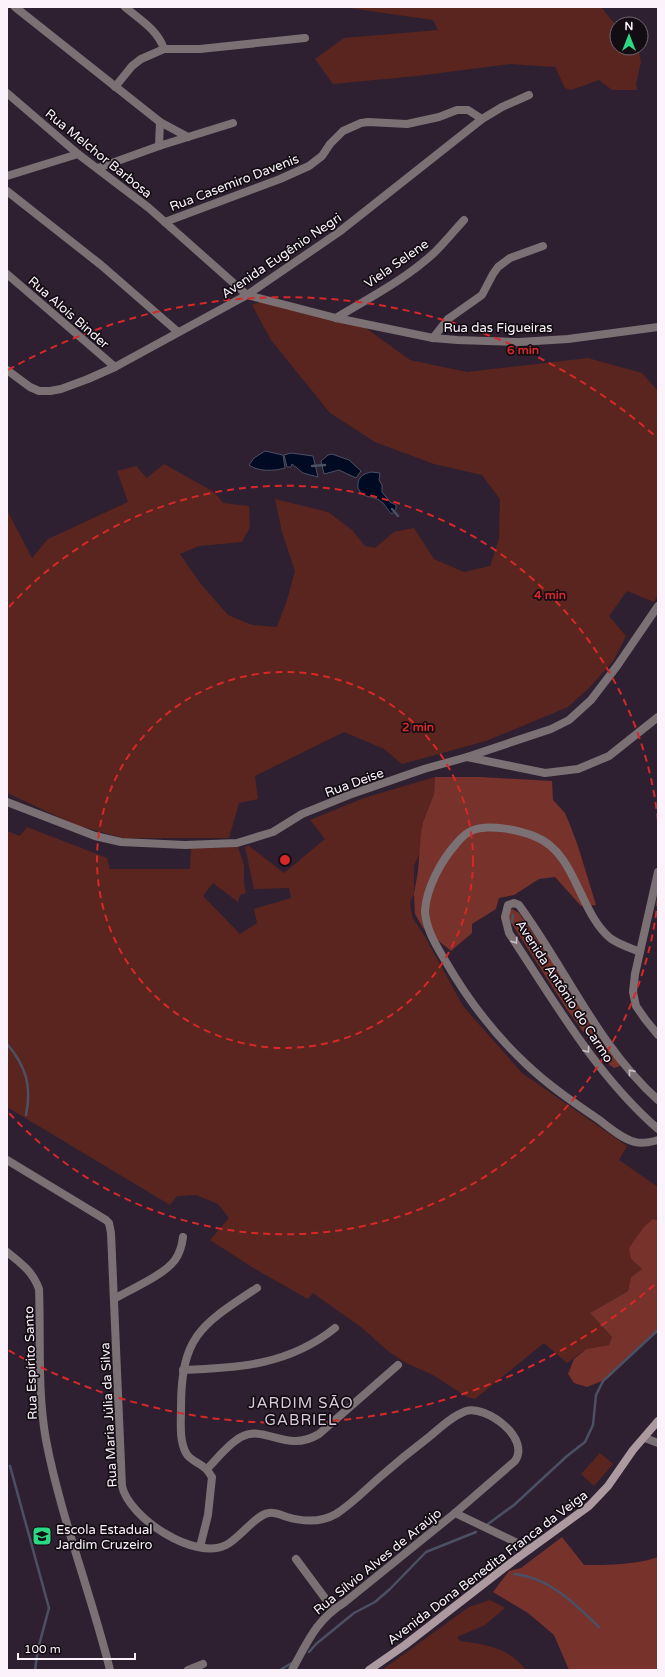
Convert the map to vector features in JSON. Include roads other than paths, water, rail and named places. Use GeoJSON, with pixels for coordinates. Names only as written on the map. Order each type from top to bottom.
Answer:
{"type":"FeatureCollection","features":[{"type":"Feature","properties":{"kind":"main road","name":"Avenida Dona Benedita Franca da Veiga"},"geometry":{"type":"LineString","coordinates":[[370,1670],[589,1506],[608,1486],[633,1450],[645,1438],[658,1421]]}},
{"type":"Feature","properties":{"kind":"street"},"geometry":{"type":"LineString","coordinates":[[15,7],[160,122],[188,137]]}},
{"type":"Feature","properties":{"kind":"street"},"geometry":{"type":"LineString","coordinates":[[125,7],[154,31],[161,40],[164,49]]}},
{"type":"Feature","properties":{"kind":"street"},"geometry":{"type":"LineString","coordinates":[[115,87],[132,66],[155,51],[164,49],[200,49],[305,38]]}},
{"type":"Feature","properties":{"kind":"street","name":"Rua Melchor Barbosa"},"geometry":{"type":"LineString","coordinates":[[7,94],[78,154],[98,168],[165,222],[247,295]]}},
{"type":"Feature","properties":{"kind":"street","name":"Avenida Eugênio Negri"},"geometry":{"type":"LineString","coordinates":[[7,370],[30,387],[39,391],[50,391],[88,379],[115,367],[247,295],[339,232],[482,119],[502,107],[529,95]]}},
{"type":"Feature","properties":{"kind":"street","name":"Rua Casemiro Davenis"},"geometry":{"type":"LineString","coordinates":[[165,222],[280,179],[309,166],[322,156],[330,144],[343,131],[361,123],[407,124],[439,117],[457,110],[468,110],[482,119]]}},
{"type":"Feature","properties":{"kind":"street"},"geometry":{"type":"LineString","coordinates":[[159,146],[160,122]]}},
{"type":"Feature","properties":{"kind":"street"},"geometry":{"type":"LineString","coordinates":[[98,168],[159,146],[233,123]]}},
{"type":"Feature","properties":{"kind":"street"},"geometry":{"type":"LineString","coordinates":[[7,176],[78,154]]}},
{"type":"Feature","properties":{"kind":"street"},"geometry":{"type":"LineString","coordinates":[[7,191],[101,265],[178,332]]}},
{"type":"Feature","properties":{"kind":"street","name":"Viela Selene"},"geometry":{"type":"LineString","coordinates":[[336,318],[400,278],[424,261],[435,252],[464,220]]}},
{"type":"Feature","properties":{"kind":"street"},"geometry":{"type":"LineString","coordinates":[[433,338],[448,319],[482,295],[498,267],[510,258],[543,246]]}},
{"type":"Feature","properties":{"kind":"street","name":"Rua Alois Binder"},"geometry":{"type":"LineString","coordinates":[[7,274],[115,367]]}},
{"type":"Feature","properties":{"kind":"street","name":"Rua das Figueiras"},"geometry":{"type":"LineString","coordinates":[[247,295],[336,318],[433,338],[519,342],[590,337],[658,327]]}},
{"type":"Feature","properties":{"kind":"street","name":"Rua Deise"},"geometry":{"type":"LineString","coordinates":[[7,802],[94,836],[121,842],[185,845],[237,844],[273,832],[302,814],[349,795],[424,769],[467,757],[551,729],[569,720],[590,700],[617,666],[658,606]]}},
{"type":"Feature","properties":{"kind":"street"},"geometry":{"type":"LineString","coordinates":[[467,757],[545,773],[578,769],[609,756],[658,717]]}},
{"type":"Feature","properties":{"kind":"street"},"geometry":{"type":"LineString","coordinates":[[640,952],[615,940],[603,931],[594,918],[559,855],[549,844],[536,837],[519,832],[486,828],[472,831],[461,838],[439,867],[425,911],[429,929],[436,946],[463,990],[483,1018],[527,1065],[564,1095],[618,1133],[635,1142],[658,1140]]}},
{"type":"Feature","properties":{"kind":"street"},"geometry":{"type":"LineString","coordinates":[[658,872],[635,974],[633,992],[636,1006],[658,1035]]}},
{"type":"Feature","properties":{"kind":"street","name":"Avenida Antônio do Carmo"},"geometry":{"type":"LineString","coordinates":[[658,1100],[632,1073],[595,1024],[519,905],[514,903],[508,905],[505,917],[509,933],[582,1044],[606,1075],[632,1104],[658,1129]]}},
{"type":"Feature","properties":{"kind":"street","name":"Rua Maria Júlia da Silva"},"geometry":{"type":"LineString","coordinates":[[7,1160],[106,1220],[108,1223],[111,1233],[120,1455],[124,1494],[128,1501],[148,1522],[164,1533],[200,1547],[218,1548],[226,1545],[239,1536],[261,1515],[268,1513],[298,1520],[325,1520],[347,1507],[380,1477],[441,1427],[465,1412],[473,1410],[484,1413],[512,1433],[519,1446],[518,1456],[515,1461]]}},
{"type":"Feature","properties":{"kind":"street"},"geometry":{"type":"LineString","coordinates":[[114,1299],[153,1277],[175,1261],[180,1251],[183,1236]]}},
{"type":"Feature","properties":{"kind":"street","name":"Rua Espírito Santo"},"geometry":{"type":"LineString","coordinates":[[7,1252],[26,1267],[36,1280],[39,1289],[41,1395],[46,1438],[54,1481],[110,1670]]}},
{"type":"Feature","properties":{"kind":"street"},"geometry":{"type":"LineString","coordinates":[[200,1547],[208,1515],[212,1477],[206,1469],[187,1456],[184,1450],[181,1411],[183,1370],[188,1350],[197,1335],[210,1322],[257,1288]]}},
{"type":"Feature","properties":{"kind":"street"},"geometry":{"type":"LineString","coordinates":[[183,1370],[239,1366],[281,1358],[300,1351],[313,1344],[335,1328]]}},
{"type":"Feature","properties":{"kind":"street"},"geometry":{"type":"LineString","coordinates":[[206,1469],[234,1442],[246,1435],[262,1435],[290,1442],[301,1442],[311,1439],[319,1434],[398,1365]]}},
{"type":"Feature","properties":{"kind":"street"},"geometry":{"type":"LineString","coordinates":[[645,1438],[658,1443]]}},
{"type":"Feature","properties":{"kind":"street","name":"Rua Sílvio Alves de Araújo"},"geometry":{"type":"LineString","coordinates":[[292,1670],[315,1628],[333,1609],[345,1602],[455,1513],[515,1461]]}},
{"type":"Feature","properties":{"kind":"street","name":"Rua Sílvio Alves de Araújo"},"geometry":{"type":"LineString","coordinates":[[455,1513],[530,1549]]}},
{"type":"Feature","properties":{"kind":"street"},"geometry":{"type":"LineString","coordinates":[[296,1559],[333,1609]]}},
{"type":"Feature","properties":{"kind":"street"},"geometry":{"type":"LineString","coordinates":[[188,1670],[203,1664]]}},
{"type":"Feature","properties":{"kind":"water"},"geometry":{"type":"Polygon","coordinates":[[[265,451],[283,455],[285,468],[267,470],[257,469],[249,465],[254,458],[265,451]]]}},
{"type":"Feature","properties":{"kind":"water"},"geometry":{"type":"Polygon","coordinates":[[[291,453],[313,456],[318,477],[303,473],[292,464],[291,467],[287,467],[284,455],[291,453]]]}},
{"type":"Feature","properties":{"kind":"water"},"geometry":{"type":"Polygon","coordinates":[[[332,454],[349,460],[361,471],[356,478],[339,470],[324,474],[321,461],[328,455],[332,454]]]}},
{"type":"Feature","properties":{"kind":"water"},"geometry":{"type":"Polygon","coordinates":[[[371,472],[380,473],[379,480],[382,485],[382,492],[390,502],[396,505],[396,509],[392,514],[381,501],[362,494],[358,488],[359,479],[365,474],[371,472]]]}},
{"type":"Feature","properties":{"kind":"waterway"},"geometry":{"type":"LineString","coordinates":[[312,466],[325,465]]}},
{"type":"Feature","properties":{"kind":"waterway"},"geometry":{"type":"LineString","coordinates":[[392,509],[398,516]]}},
{"type":"Feature","properties":{"kind":"waterway"},"geometry":{"type":"LineString","coordinates":[[512,922],[513,915]]}},
{"type":"Feature","properties":{"kind":"waterway"},"geometry":{"type":"LineString","coordinates":[[7,1044],[19,1060],[26,1077],[28,1086],[28,1105],[26,1115]]}},
{"type":"Feature","properties":{"kind":"waterway"},"geometry":{"type":"LineString","coordinates":[[488,1524],[514,1505],[567,1456],[585,1442],[593,1425],[596,1395],[603,1381],[658,1330]]}},
{"type":"Feature","properties":{"kind":"waterway"},"geometry":{"type":"LineString","coordinates":[[10,1466],[49,1608],[38,1649],[35,1670]]}},
{"type":"Feature","properties":{"kind":"waterway"},"geometry":{"type":"LineString","coordinates":[[309,1652],[316,1644],[354,1613],[375,1602],[390,1589],[426,1552],[476,1532]]}},
{"type":"Feature","properties":{"kind":"waterway"},"geometry":{"type":"LineString","coordinates":[[514,1574],[527,1576],[550,1586],[581,1609],[599,1627]]}},
{"type":"Feature","properties":{"kind":"waterway"},"geometry":{"type":"LineString","coordinates":[[280,1670],[292,1663]]}},
{"type":"Feature","properties":{"kind":"place","name":"Escola Estadual Jardim Cruzeiro"},"geometry":{"type":"Point","coordinates":[42,1536]}},
{"type":"Feature","properties":{"kind":"district","name":"JARDIM SÃO GABRIEL"},"geometry":{"type":"Point","coordinates":[301,1412]}}]}
